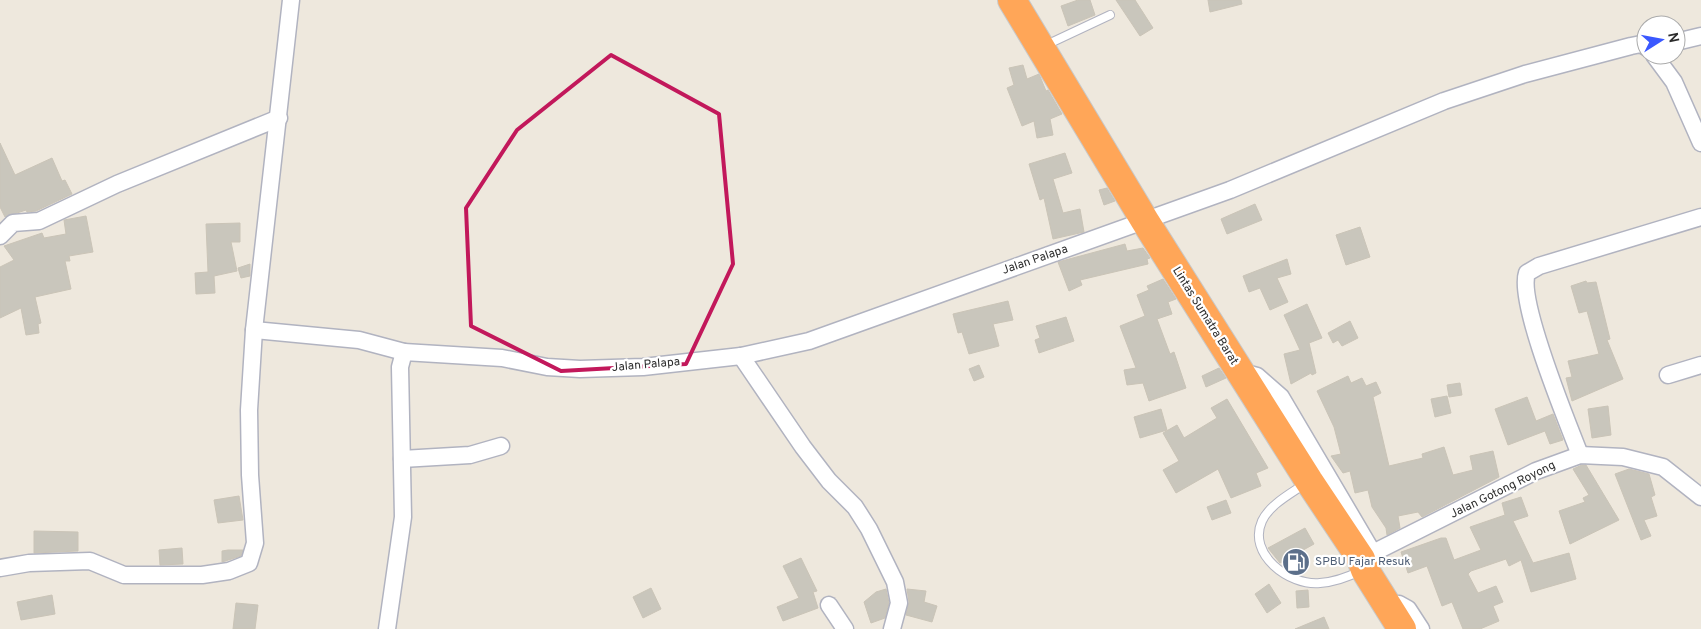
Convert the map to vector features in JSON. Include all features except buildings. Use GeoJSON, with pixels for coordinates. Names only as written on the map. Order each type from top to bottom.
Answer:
{"type":"FeatureCollection","features":[{"type":"Feature","properties":{"kind":"highway","name":"Lintas Sumatra Barat"},"geometry":{"type":"LineString","coordinates":[[1012,0],[1145,220],[1240,372],[1309,481],[1366,560],[1387,606],[1402,629]]}},
{"type":"Feature","properties":{"kind":"street"},"geometry":{"type":"LineString","coordinates":[[0,568],[29,563],[90,561],[124,574],[202,575],[229,571],[249,563],[255,543],[250,475],[250,410],[254,330],[291,0]]}},
{"type":"Feature","properties":{"kind":"street"},"geometry":{"type":"LineString","coordinates":[[1686,40],[1701,36]]}},
{"type":"Feature","properties":{"kind":"street","name":"Jalan Palapa"},"geometry":{"type":"LineString","coordinates":[[254,330],[359,340],[404,352],[502,358],[547,367],[580,370],[644,368],[741,356],[809,341],[1230,190],[1396,120],[1483,87],[1636,45]]}},
{"type":"Feature","properties":{"kind":"street"},"geometry":{"type":"LineString","coordinates":[[1661,65],[1674,82],[1701,143]]}},
{"type":"Feature","properties":{"kind":"street"},"geometry":{"type":"LineString","coordinates":[[0,236],[13,223],[39,221],[126,180],[279,118]]}},
{"type":"Feature","properties":{"kind":"street"},"geometry":{"type":"LineString","coordinates":[[1580,455],[1539,346],[1524,286],[1527,273],[1539,266],[1701,217]]}},
{"type":"Feature","properties":{"kind":"street"},"geometry":{"type":"LineString","coordinates":[[387,629],[403,517],[400,366],[404,352]]}},
{"type":"Feature","properties":{"kind":"street"},"geometry":{"type":"LineString","coordinates":[[741,356],[803,447],[830,482],[855,507],[869,529],[895,582],[899,603],[892,629]]}},
{"type":"Feature","properties":{"kind":"street"},"geometry":{"type":"LineString","coordinates":[[1668,374],[1701,365]]}},
{"type":"Feature","properties":{"kind":"street"},"geometry":{"type":"LineString","coordinates":[[1240,372],[1257,376],[1281,397],[1366,560]]}},
{"type":"Feature","properties":{"kind":"street"},"geometry":{"type":"LineString","coordinates":[[402,459],[470,454],[501,446]]}},
{"type":"Feature","properties":{"kind":"street","name":"Jalan Gotong Royong"},"geometry":{"type":"LineString","coordinates":[[1366,560],[1536,471],[1580,455],[1623,457],[1663,467],[1701,496]]}},
{"type":"Feature","properties":{"kind":"street"},"geometry":{"type":"LineString","coordinates":[[1387,606],[1399,604],[1408,609],[1421,629]]}},
{"type":"Feature","properties":{"kind":"street"},"geometry":{"type":"LineString","coordinates":[[829,606],[845,629]]}},
{"type":"Feature","properties":{"kind":"lane"},"geometry":{"type":"LineString","coordinates":[[1042,47],[1110,15]]}},
{"type":"Feature","properties":{"kind":"lane"},"geometry":{"type":"LineString","coordinates":[[1309,481],[1277,504],[1263,519],[1259,531],[1264,552],[1278,571],[1296,580],[1319,584],[1344,578],[1366,560]]}},
{"type":"Feature","properties":{"kind":"highlighted area"},"geometry":{"type":"Polygon","coordinates":[[[611,55],[719,114],[733,264],[686,364],[561,371],[471,326],[466,208],[517,130],[611,55]]]}},
{"type":"Feature","properties":{"kind":"place","name":"SPBU Fajar Resuk"},"geometry":{"type":"Point","coordinates":[1296,562]}}]}
